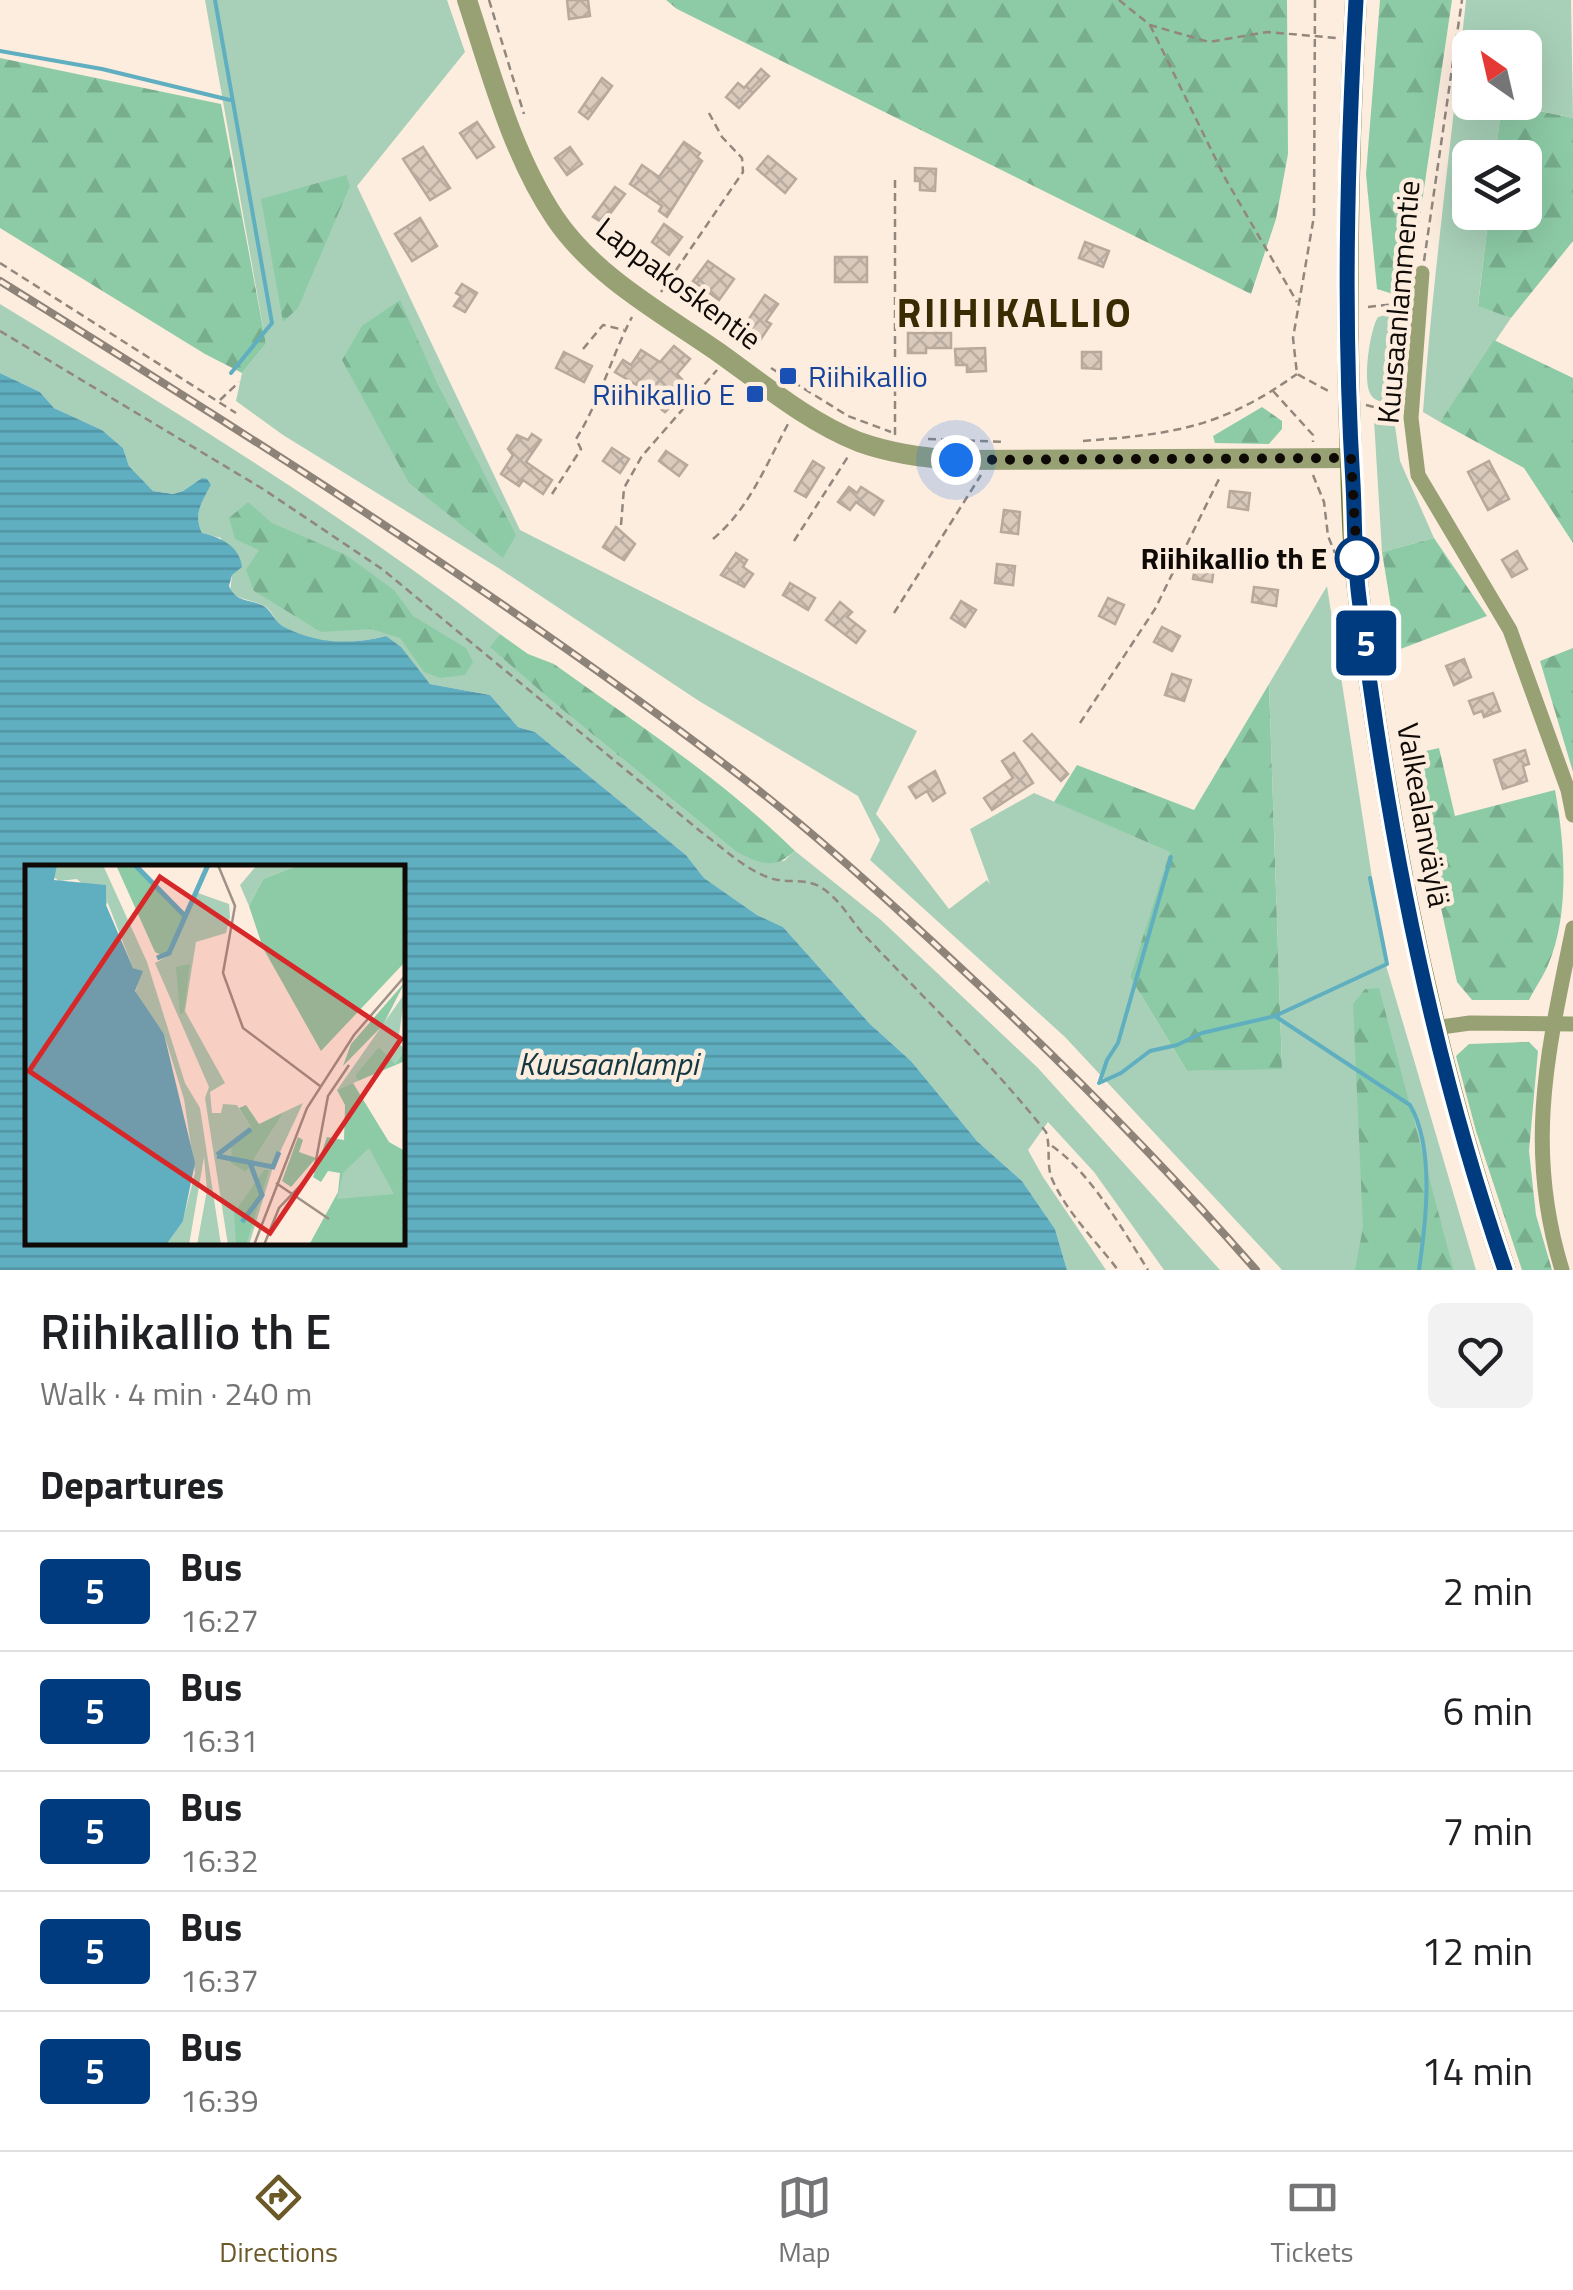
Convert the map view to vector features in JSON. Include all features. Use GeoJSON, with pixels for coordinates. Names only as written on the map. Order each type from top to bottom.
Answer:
{"type":"FeatureCollection","features":[{"type":"Feature","properties":{"kind":"main road","name":"Valkealanväylä"},"geometry":{"type":"LineString","coordinates":[[1356,0],[1346,201],[1358,595],[1398,865],[1434,1028],[1505,1270]]}},
{"type":"Feature","properties":{"kind":"street","name":"Lappakoskentie"},"geometry":{"type":"LineString","coordinates":[[467,0],[527,168],[552,214],[588,257],[798,408],[858,441],[926,458],[1351,458]]}},
{"type":"Feature","properties":{"kind":"street","name":"Kuusaanlammentie"},"geometry":{"type":"LineString","coordinates":[[1422,273],[1411,418],[1418,475],[1510,630],[1568,790],[1573,814]]}},
{"type":"Feature","properties":{"kind":"street"},"geometry":{"type":"LineString","coordinates":[[1562,1270],[1549,1219],[1541,1160],[1543,1093],[1573,928]]}},
{"type":"Feature","properties":{"kind":"street"},"geometry":{"type":"LineString","coordinates":[[1434,1028],[1470,1023],[1573,1024]]}},
{"type":"Feature","properties":{"kind":"path"},"geometry":{"type":"LineString","coordinates":[[489,0],[528,128]]}},
{"type":"Feature","properties":{"kind":"path"},"geometry":{"type":"LineString","coordinates":[[1120,0],[1150,25],[1208,42],[1267,32],[1354,40]]}},
{"type":"Feature","properties":{"kind":"path"},"geometry":{"type":"LineString","coordinates":[[1297,374],[1292,338],[1314,216],[1314,0]]}},
{"type":"Feature","properties":{"kind":"path","name":"Kuusaanlammentie"},"geometry":{"type":"LineString","coordinates":[[1422,273],[1462,0]]}},
{"type":"Feature","properties":{"kind":"path"},"geometry":{"type":"LineString","coordinates":[[1150,25],[1225,178],[1298,303]]}},
{"type":"Feature","properties":{"kind":"path"},"geometry":{"type":"LineString","coordinates":[[552,494],[581,449],[576,439],[590,418],[602,380],[626,331],[743,172],[742,158],[722,138],[709,113]]}},
{"type":"Feature","properties":{"kind":"path"},"geometry":{"type":"LineString","coordinates":[[766,366],[848,416],[896,434],[895,175]]}},
{"type":"Feature","properties":{"kind":"path"},"geometry":{"type":"LineString","coordinates":[[0,262],[236,413]]}},
{"type":"Feature","properties":{"kind":"path"},"geometry":{"type":"LineString","coordinates":[[1366,307],[1419,303]]}},
{"type":"Feature","properties":{"kind":"path"},"geometry":{"type":"LineString","coordinates":[[583,349],[603,325],[626,331]]}},
{"type":"Feature","properties":{"kind":"path"},"geometry":{"type":"LineString","coordinates":[[0,331],[263,489],[382,569],[753,871],[775,880],[818,884],[842,903],[864,935],[978,1050],[1046,1132],[1050,1176],[1073,1214],[1118,1270]]}},
{"type":"Feature","properties":{"kind":"path"},"geometry":{"type":"LineString","coordinates":[[622,525],[624,488],[642,456],[726,358]]}},
{"type":"Feature","properties":{"kind":"path"},"geometry":{"type":"LineString","coordinates":[[1073,442],[1192,428],[1239,410],[1297,374]]}},
{"type":"Feature","properties":{"kind":"path"},"geometry":{"type":"LineString","coordinates":[[1297,374],[1333,394]]}},
{"type":"Feature","properties":{"kind":"path"},"geometry":{"type":"LineString","coordinates":[[219,402],[238,382]]}},
{"type":"Feature","properties":{"kind":"path"},"geometry":{"type":"LineString","coordinates":[[1272,390],[1314,435],[1313,443]]}},
{"type":"Feature","properties":{"kind":"path"},"geometry":{"type":"LineString","coordinates":[[1365,404],[1411,418]]}},
{"type":"Feature","properties":{"kind":"path"},"geometry":{"type":"LineString","coordinates":[[713,539],[744,508],[798,408]]}},
{"type":"Feature","properties":{"kind":"path"},"geometry":{"type":"LineString","coordinates":[[923,439],[1020,442]]}},
{"type":"Feature","properties":{"kind":"path"},"geometry":{"type":"LineString","coordinates":[[794,541],[858,441]]}},
{"type":"Feature","properties":{"kind":"path"},"geometry":{"type":"LineString","coordinates":[[1080,724],[1155,608],[1224,470],[1225,457]]}},
{"type":"Feature","properties":{"kind":"path"},"geometry":{"type":"LineString","coordinates":[[894,613],[981,476],[986,460]]}},
{"type":"Feature","properties":{"kind":"path"},"geometry":{"type":"LineString","coordinates":[[1313,476],[1324,502],[1328,536],[1338,559]]}},
{"type":"Feature","properties":{"kind":"path"},"geometry":{"type":"LineString","coordinates":[[1050,1145],[1068,1157],[1148,1270]]}},
{"type":"Feature","properties":{"kind":"green space"},"geometry":{"type":"Polygon","coordinates":[[[205,0],[447,0],[465,52],[357,186],[520,530],[917,731],[876,814],[949,909],[987,880],[990,884],[970,829],[1034,793],[1171,852],[1130,977],[1187,1071],[1282,1068],[1269,684],[1327,586],[1385,962],[1476,1270],[1282,1270],[1065,1037],[870,860],[880,840],[858,796],[699,701],[236,401],[242,373],[266,344],[205,0]]]}},
{"type":"Feature","properties":{"kind":"green space"},"geometry":{"type":"Polygon","coordinates":[[[666,0],[1287,0],[1288,154],[1276,219],[1251,294],[677,9],[666,0]]]}},
{"type":"Feature","properties":{"kind":"green space"},"geometry":{"type":"Polygon","coordinates":[[[1380,0],[1452,0],[1409,290],[1396,295],[1377,289],[1366,174],[1380,0]]]}},
{"type":"Feature","properties":{"kind":"green space"},"geometry":{"type":"Polygon","coordinates":[[[1466,0],[1571,0],[1573,118],[1542,111],[1542,30],[1463,30],[1466,0]]]}},
{"type":"Feature","properties":{"kind":"green space"},"geometry":{"type":"Polygon","coordinates":[[[0,58],[221,104],[266,344],[242,373],[0,228],[0,58]]]}},
{"type":"Feature","properties":{"kind":"green space"},"geometry":{"type":"Polygon","coordinates":[[[1542,111],[1573,118],[1573,241],[1511,318],[1478,306],[1487,230],[1542,230],[1542,140],[1497,140],[1500,120],[1542,120],[1542,111]]]}},
{"type":"Feature","properties":{"kind":"green space"},"geometry":{"type":"Polygon","coordinates":[[[1452,120],[1500,120],[1497,140],[1452,140],[1452,230],[1487,230],[1478,305],[1511,318],[1440,422],[1423,412],[1452,120]]]}},
{"type":"Feature","properties":{"kind":"green space"},"geometry":{"type":"Polygon","coordinates":[[[346,175],[350,186],[298,308],[283,322],[261,199],[346,175]]]}},
{"type":"Feature","properties":{"kind":"green space"},"geometry":{"type":"Polygon","coordinates":[[[400,300],[437,383],[516,535],[503,558],[409,483],[342,360],[362,326],[400,300]]]}},
{"type":"Feature","properties":{"kind":"green space"},"geometry":{"type":"Polygon","coordinates":[[[0,304],[191,422],[440,589],[500,634],[491,647],[735,851],[784,861],[795,851],[881,920],[1038,1068],[1220,1270],[1164,1270],[1094,1172],[1048,1122],[1028,1150],[1106,1270],[1067,1270],[1055,1229],[1022,1181],[977,1141],[911,1061],[870,1024],[783,927],[757,915],[704,878],[686,855],[535,732],[518,727],[490,695],[430,684],[386,636],[346,642],[307,637],[282,627],[263,605],[230,592],[232,575],[221,538],[202,533],[199,526],[200,508],[211,485],[202,478],[173,494],[153,491],[129,466],[123,448],[102,430],[54,408],[40,392],[0,373],[0,304]]]}},
{"type":"Feature","properties":{"kind":"green space"},"geometry":{"type":"Polygon","coordinates":[[[1389,314],[1402,329],[1403,361],[1394,402],[1381,402],[1373,398],[1368,388],[1368,356],[1378,317],[1389,314]]]}},
{"type":"Feature","properties":{"kind":"green space"},"geometry":{"type":"Polygon","coordinates":[[[1494,340],[1573,378],[1573,543],[1524,468],[1440,422],[1494,340]]]}},
{"type":"Feature","properties":{"kind":"green space"},"geometry":{"type":"Polygon","coordinates":[[[1262,407],[1282,421],[1282,429],[1269,444],[1215,443],[1213,436],[1262,407]]]}},
{"type":"Feature","properties":{"kind":"green space"},"geometry":{"type":"Polygon","coordinates":[[[1374,420],[1395,426],[1400,461],[1434,538],[1382,552],[1374,420]]]}},
{"type":"Feature","properties":{"kind":"green space"},"geometry":{"type":"Polygon","coordinates":[[[248,502],[272,523],[346,555],[394,590],[413,616],[466,648],[473,662],[465,675],[440,678],[424,672],[400,638],[371,629],[321,632],[254,591],[246,570],[259,550],[235,539],[229,518],[248,502]]]}},
{"type":"Feature","properties":{"kind":"green space"},"geometry":{"type":"Polygon","coordinates":[[[1434,538],[1487,616],[1398,650],[1382,552],[1434,538]]]}},
{"type":"Feature","properties":{"kind":"green space"},"geometry":{"type":"Polygon","coordinates":[[[500,634],[528,654],[554,664],[678,753],[795,851],[780,861],[766,863],[735,851],[490,647],[500,634]]]}},
{"type":"Feature","properties":{"kind":"green space"},"geometry":{"type":"Polygon","coordinates":[[[1573,648],[1573,772],[1540,661],[1573,648]]]}},
{"type":"Feature","properties":{"kind":"green space"},"geometry":{"type":"Polygon","coordinates":[[[1269,684],[1282,1069],[1187,1071],[1130,977],[1170,852],[1054,802],[1077,765],[1194,810],[1269,684]]]}},
{"type":"Feature","properties":{"kind":"green space"},"geometry":{"type":"Polygon","coordinates":[[[1439,748],[1455,816],[1555,790],[1563,856],[1563,901],[1555,945],[1529,1000],[1472,1000],[1457,982],[1408,755],[1439,748]]]}},
{"type":"Feature","properties":{"kind":"green space"},"geometry":{"type":"Polygon","coordinates":[[[1379,988],[1453,1270],[1355,1270],[1363,1227],[1353,1004],[1365,989],[1379,988]]]}},
{"type":"Feature","properties":{"kind":"green space"},"geometry":{"type":"Polygon","coordinates":[[[1529,1042],[1538,1051],[1529,1151],[1536,1215],[1552,1270],[1522,1270],[1456,1056],[1469,1044],[1529,1042]]]}},
{"type":"Feature","properties":{"kind":"water","name":"Kuusaanlampi"},"geometry":{"type":"Polygon","coordinates":[[[0,373],[40,392],[54,408],[102,430],[123,448],[129,466],[153,491],[173,494],[207,479],[211,485],[200,508],[199,526],[202,533],[222,540],[237,553],[242,567],[232,575],[229,586],[235,595],[262,605],[281,625],[309,637],[347,642],[386,636],[401,647],[430,684],[490,695],[518,727],[535,732],[686,855],[704,878],[757,915],[783,927],[870,1024],[911,1061],[977,1141],[1022,1181],[1055,1229],[1067,1270],[0,1270],[0,373]]]}},
{"type":"Feature","properties":{"kind":"building"},"geometry":{"type":"Polygon","coordinates":[[[567,0],[588,0],[590,16],[569,19],[567,0]]]}},
{"type":"Feature","properties":{"kind":"building"},"geometry":{"type":"Polygon","coordinates":[[[761,69],[769,76],[739,108],[726,97],[738,83],[744,88],[761,69]]]}},
{"type":"Feature","properties":{"kind":"building"},"geometry":{"type":"Polygon","coordinates":[[[602,78],[612,86],[588,119],[579,112],[602,78]]]}},
{"type":"Feature","properties":{"kind":"building"},"geometry":{"type":"Polygon","coordinates":[[[477,122],[494,147],[477,158],[460,133],[477,122]]]}},
{"type":"Feature","properties":{"kind":"building"},"geometry":{"type":"Polygon","coordinates":[[[684,142],[700,153],[697,157],[702,161],[667,217],[659,211],[662,206],[630,184],[642,165],[659,177],[684,142]]]}},
{"type":"Feature","properties":{"kind":"building"},"geometry":{"type":"Polygon","coordinates":[[[423,147],[450,188],[430,200],[403,159],[423,147]]]}},
{"type":"Feature","properties":{"kind":"building"},"geometry":{"type":"Polygon","coordinates":[[[570,147],[582,164],[567,175],[555,158],[570,147]]]}},
{"type":"Feature","properties":{"kind":"building"},"geometry":{"type":"Polygon","coordinates":[[[768,156],[796,179],[785,193],[757,169],[768,156]]]}},
{"type":"Feature","properties":{"kind":"building"},"geometry":{"type":"Polygon","coordinates":[[[915,168],[936,169],[935,191],[920,190],[915,168]]]}},
{"type":"Feature","properties":{"kind":"building"},"geometry":{"type":"Polygon","coordinates":[[[615,187],[625,194],[603,223],[593,217],[615,187]]]}},
{"type":"Feature","properties":{"kind":"building"},"geometry":{"type":"Polygon","coordinates":[[[420,218],[437,246],[412,261],[395,234],[420,218]]]}},
{"type":"Feature","properties":{"kind":"building"},"geometry":{"type":"Polygon","coordinates":[[[664,224],[682,237],[669,255],[652,242],[664,224]]]}},
{"type":"Feature","properties":{"kind":"building"},"geometry":{"type":"Polygon","coordinates":[[[1085,242],[1109,251],[1103,267],[1079,258],[1085,242]]]}},
{"type":"Feature","properties":{"kind":"building"},"geometry":{"type":"Polygon","coordinates":[[[835,257],[867,257],[867,282],[835,282],[835,257]]]}},
{"type":"Feature","properties":{"kind":"building"},"geometry":{"type":"Polygon","coordinates":[[[708,261],[734,279],[719,300],[693,281],[708,261]]]}},
{"type":"Feature","properties":{"kind":"building"},"geometry":{"type":"Polygon","coordinates":[[[462,284],[477,293],[465,312],[454,306],[461,296],[456,293],[462,284]]]}},
{"type":"Feature","properties":{"kind":"building"},"geometry":{"type":"Polygon","coordinates":[[[765,295],[778,304],[766,321],[771,324],[756,346],[738,335],[765,295]]]}},
{"type":"Feature","properties":{"kind":"building"},"geometry":{"type":"Polygon","coordinates":[[[908,333],[951,333],[951,348],[908,353],[908,333]]]}},
{"type":"Feature","properties":{"kind":"building"},"geometry":{"type":"Polygon","coordinates":[[[674,346],[690,359],[677,374],[690,388],[665,412],[646,398],[650,393],[615,372],[623,360],[631,365],[641,350],[660,362],[674,346]]]}},
{"type":"Feature","properties":{"kind":"building"},"geometry":{"type":"Polygon","coordinates":[[[985,348],[986,371],[967,372],[967,365],[956,365],[955,349],[985,348]]]}},
{"type":"Feature","properties":{"kind":"building"},"geometry":{"type":"Polygon","coordinates":[[[564,352],[592,366],[584,382],[556,368],[564,352]]]}},
{"type":"Feature","properties":{"kind":"building"},"geometry":{"type":"Polygon","coordinates":[[[1082,352],[1101,352],[1101,369],[1082,368],[1082,352]]]}},
{"type":"Feature","properties":{"kind":"building"},"geometry":{"type":"Polygon","coordinates":[[[841,365],[861,374],[853,390],[833,381],[841,365]]]}},
{"type":"Feature","properties":{"kind":"building"},"geometry":{"type":"Polygon","coordinates":[[[532,434],[541,440],[526,462],[552,480],[543,494],[523,480],[519,486],[501,474],[513,455],[508,449],[517,435],[528,440],[532,434]]]}},
{"type":"Feature","properties":{"kind":"building"},"geometry":{"type":"Polygon","coordinates":[[[612,448],[629,459],[620,473],[603,461],[612,448]]]}},
{"type":"Feature","properties":{"kind":"building"},"geometry":{"type":"Polygon","coordinates":[[[666,451],[687,465],[679,476],[659,461],[666,451]]]}},
{"type":"Feature","properties":{"kind":"building"},"geometry":{"type":"Polygon","coordinates":[[[813,461],[824,468],[806,497],[795,491],[813,461]]]}},
{"type":"Feature","properties":{"kind":"building"},"geometry":{"type":"Polygon","coordinates":[[[1489,461],[1509,499],[1488,510],[1468,472],[1489,461]]]}},
{"type":"Feature","properties":{"kind":"building"},"geometry":{"type":"Polygon","coordinates":[[[849,487],[857,493],[861,487],[883,501],[874,515],[856,502],[850,510],[838,502],[849,487]]]}},
{"type":"Feature","properties":{"kind":"building"},"geometry":{"type":"Polygon","coordinates":[[[1230,491],[1250,493],[1248,510],[1228,507],[1230,491]]]}},
{"type":"Feature","properties":{"kind":"building"},"geometry":{"type":"Polygon","coordinates":[[[1004,510],[1020,512],[1018,534],[1001,532],[1004,510]]]}},
{"type":"Feature","properties":{"kind":"building"},"geometry":{"type":"Polygon","coordinates":[[[616,527],[635,544],[624,560],[603,547],[616,527]]]}},
{"type":"Feature","properties":{"kind":"building"},"geometry":{"type":"Polygon","coordinates":[[[1517,551],[1527,569],[1512,577],[1502,560],[1517,551]]]}},
{"type":"Feature","properties":{"kind":"building"},"geometry":{"type":"Polygon","coordinates":[[[736,553],[747,560],[743,567],[753,574],[744,587],[721,575],[736,553]]]}},
{"type":"Feature","properties":{"kind":"building"},"geometry":{"type":"Polygon","coordinates":[[[1196,559],[1215,561],[1212,582],[1193,579],[1196,559]]]}},
{"type":"Feature","properties":{"kind":"building"},"geometry":{"type":"Polygon","coordinates":[[[997,564],[1015,566],[1013,585],[995,583],[997,564]]]}},
{"type":"Feature","properties":{"kind":"building"},"geometry":{"type":"Polygon","coordinates":[[[790,583],[815,598],[808,610],[783,595],[790,583]]]}},
{"type":"Feature","properties":{"kind":"building"},"geometry":{"type":"Polygon","coordinates":[[[1254,587],[1278,590],[1276,606],[1252,602],[1254,587]]]}},
{"type":"Feature","properties":{"kind":"building"},"geometry":{"type":"Polygon","coordinates":[[[1108,598],[1124,605],[1115,624],[1099,616],[1108,598]]]}},
{"type":"Feature","properties":{"kind":"building"},"geometry":{"type":"Polygon","coordinates":[[[961,601],[976,610],[965,627],[951,618],[961,601]]]}},
{"type":"Feature","properties":{"kind":"building"},"geometry":{"type":"Polygon","coordinates":[[[840,602],[852,612],[847,617],[865,631],[856,643],[826,620],[840,602]]]}},
{"type":"Feature","properties":{"kind":"building"},"geometry":{"type":"Polygon","coordinates":[[[1162,627],[1180,636],[1172,651],[1154,642],[1162,627]]]}},
{"type":"Feature","properties":{"kind":"building"},"geometry":{"type":"Polygon","coordinates":[[[1464,659],[1471,677],[1454,685],[1446,666],[1464,659]]]}},
{"type":"Feature","properties":{"kind":"building"},"geometry":{"type":"Polygon","coordinates":[[[1172,674],[1191,680],[1184,701],[1165,695],[1172,674]]]}},
{"type":"Feature","properties":{"kind":"building"},"geometry":{"type":"Polygon","coordinates":[[[1493,693],[1500,711],[1484,717],[1482,711],[1474,714],[1469,701],[1493,693]]]}},
{"type":"Feature","properties":{"kind":"building"},"geometry":{"type":"Polygon","coordinates":[[[1032,734],[1068,774],[1061,781],[1024,741],[1032,734]]]}},
{"type":"Feature","properties":{"kind":"building"},"geometry":{"type":"Polygon","coordinates":[[[1525,750],[1529,764],[1523,766],[1527,781],[1503,789],[1494,760],[1525,750]]]}},
{"type":"Feature","properties":{"kind":"building"},"geometry":{"type":"Polygon","coordinates":[[[1014,753],[1033,783],[992,810],[984,798],[1013,778],[1002,761],[1014,753]]]}},
{"type":"Feature","properties":{"kind":"building"},"geometry":{"type":"Polygon","coordinates":[[[935,771],[945,793],[933,801],[927,791],[916,798],[909,787],[935,771]]]}},
{"type":"Feature","properties":{"kind":"waterway"},"geometry":{"type":"LineString","coordinates":[[215,0],[272,323],[231,373]]}},
{"type":"Feature","properties":{"kind":"waterway"},"geometry":{"type":"LineString","coordinates":[[0,51],[102,69],[230,100]]}},
{"type":"Feature","properties":{"kind":"waterway"},"geometry":{"type":"LineString","coordinates":[[1100,1081],[1118,1043],[1171,857]]}},
{"type":"Feature","properties":{"kind":"waterway"},"geometry":{"type":"LineString","coordinates":[[1099,1083],[1121,1073],[1150,1051],[1177,1045],[1202,1033],[1275,1016],[1387,964],[1370,878]]}},
{"type":"Feature","properties":{"kind":"waterway"},"geometry":{"type":"LineString","coordinates":[[1275,1016],[1410,1105],[1418,1122],[1426,1163],[1419,1270]]}},
{"type":"Feature","properties":{"kind":"railway"},"geometry":{"type":"LineString","coordinates":[[0,281],[463,577],[760,791],[870,885],[1030,1034],[1146,1149],[1256,1270]]}},
{"type":"Feature","properties":{"kind":"bus line","name":"5"},"geometry":{"type":"LineString","coordinates":[[1356,0],[1346,201],[1358,595],[1398,865],[1442,1062],[1505,1270]]}},
{"type":"Feature","properties":{"kind":"place","name":"Riihikallio"},"geometry":{"type":"Point","coordinates":[788,376]}},
{"type":"Feature","properties":{"kind":"place","name":"Riihikallio E"},"geometry":{"type":"Point","coordinates":[755,394]}},
{"type":"Feature","properties":{"kind":"place","name":"Riihikallio th E"},"geometry":{"type":"Point","coordinates":[1357,558]}},
{"type":"Feature","properties":{"kind":"district","name":"RIIHIKALLIO"},"geometry":{"type":"Point","coordinates":[1015,312]}},
{"type":"Feature","properties":{"kind":"route"},"geometry":{"type":"LineString","coordinates":[[956,460],[1351,458],[1357,558]]}}]}
